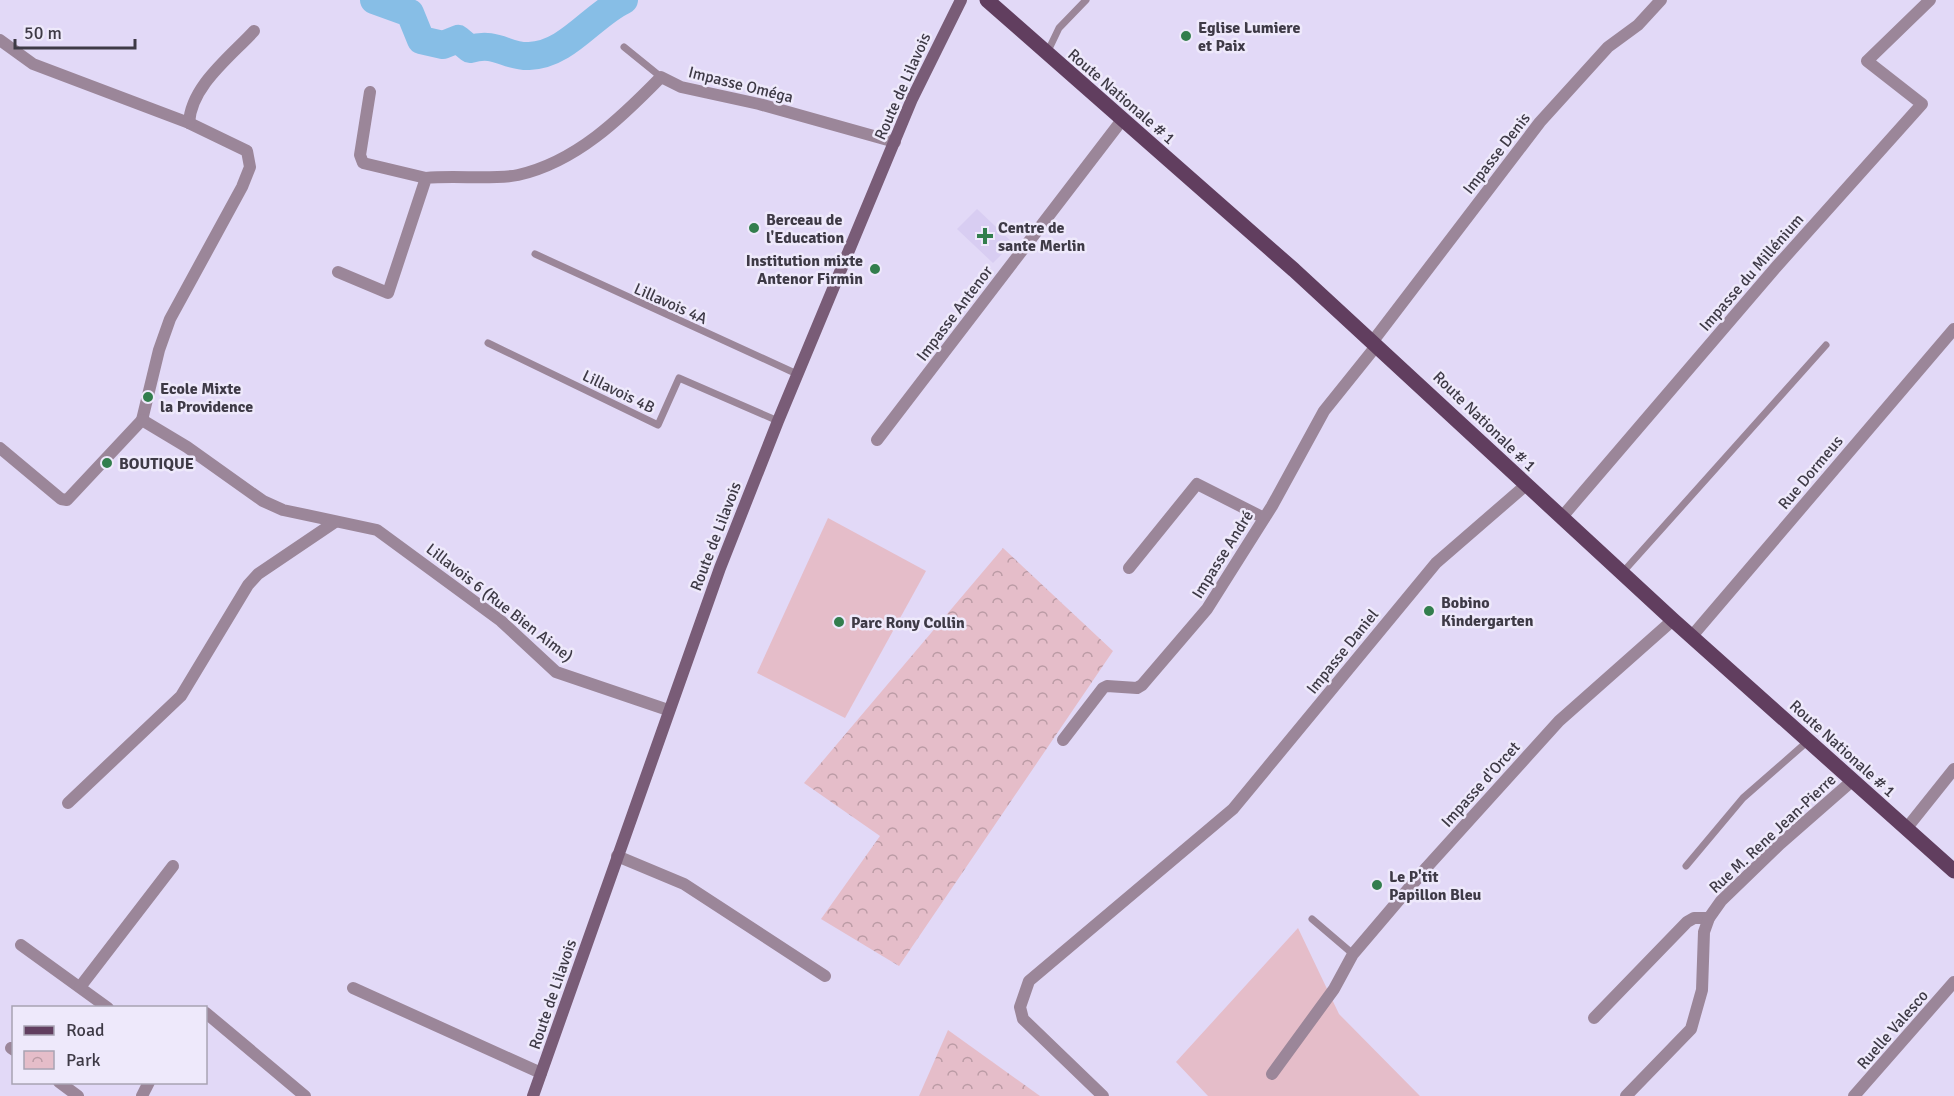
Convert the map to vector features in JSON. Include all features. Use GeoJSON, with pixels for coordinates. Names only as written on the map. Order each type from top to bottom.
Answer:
{"type":"FeatureCollection","features":[{"type":"Feature","properties":{"kind":"main road","name":"Route de Lilavois"},"geometry":{"type":"LineString","coordinates":[[533,1096],[668,711],[778,421],[912,99],[961,0]]}},
{"type":"Feature","properties":{"kind":"main road","name":"Route Nationale # 1"},"geometry":{"type":"LineString","coordinates":[[987,0],[1375,343],[1673,620],[1954,871]]}},
{"type":"Feature","properties":{"kind":"street","name":"Impasse Denis"},"geometry":{"type":"LineString","coordinates":[[1375,343],[1540,122],[1608,47],[1638,25],[1661,0]]}},
{"type":"Feature","properties":{"kind":"street","name":"Impasse du Millénium"},"geometry":{"type":"LineString","coordinates":[[1562,517],[1777,266],[1922,104],[1867,61],[1930,0]]}},
{"type":"Feature","properties":{"kind":"street"},"geometry":{"type":"LineString","coordinates":[[189,123],[190,106],[198,92],[254,31]]}},
{"type":"Feature","properties":{"kind":"street"},"geometry":{"type":"LineString","coordinates":[[0,40],[33,64],[189,123],[247,150],[250,167],[242,187],[170,319],[159,350],[142,420],[67,500],[61,499],[0,448]]}},
{"type":"Feature","properties":{"kind":"street","name":"Impasse Oméga"},"geometry":{"type":"LineString","coordinates":[[661,77],[681,87],[759,104],[895,142]]}},
{"type":"Feature","properties":{"kind":"street"},"geometry":{"type":"LineString","coordinates":[[370,92],[360,155],[363,163],[426,177],[517,175],[561,159],[620,119],[661,77]]}},
{"type":"Feature","properties":{"kind":"street","name":"Impasse Antenor"},"geometry":{"type":"LineString","coordinates":[[877,440],[1122,120]]}},
{"type":"Feature","properties":{"kind":"street"},"geometry":{"type":"LineString","coordinates":[[338,272],[388,293],[426,177]]}},
{"type":"Feature","properties":{"kind":"street","name":"Rue Dormeus"},"geometry":{"type":"LineString","coordinates":[[1692,636],[1954,329]]}},
{"type":"Feature","properties":{"kind":"street","name":"Impasse André"},"geometry":{"type":"LineString","coordinates":[[1063,740],[1103,688],[1107,686],[1137,688],[1142,685],[1208,609],[1264,518],[1324,411],[1375,343]]}},
{"type":"Feature","properties":{"kind":"street","name":"Lillavois 6 (Rue Bien Aime)"},"geometry":{"type":"LineString","coordinates":[[142,420],[187,447],[262,501],[283,510],[377,530],[501,621],[556,672],[668,711]]}},
{"type":"Feature","properties":{"kind":"street"},"geometry":{"type":"LineString","coordinates":[[1129,568],[1194,485],[1201,484],[1264,518]]}},
{"type":"Feature","properties":{"kind":"street","name":"Impasse Daniel"},"geometry":{"type":"LineString","coordinates":[[1104,1096],[1023,1020],[1020,1007],[1029,981],[1233,809],[1436,563],[1526,485]]}},
{"type":"Feature","properties":{"kind":"street"},"geometry":{"type":"LineString","coordinates":[[68,803],[181,696],[248,585],[258,574],[335,522]]}},
{"type":"Feature","properties":{"kind":"street","name":"Impasse d'Orcet"},"geometry":{"type":"LineString","coordinates":[[1272,1074],[1334,989],[1353,954],[1427,867],[1559,721],[1673,620]]}},
{"type":"Feature","properties":{"kind":"street"},"geometry":{"type":"LineString","coordinates":[[1906,829],[1954,769]]}},
{"type":"Feature","properties":{"kind":"street","name":"Rue M. Rene Jean-Pierre"},"geometry":{"type":"LineString","coordinates":[[1626,1096],[1690,1029],[1702,990],[1704,932],[1709,918],[1721,901],[1780,844],[1852,781]]}},
{"type":"Feature","properties":{"kind":"street"},"geometry":{"type":"LineString","coordinates":[[617,856],[684,884],[704,895],[825,976]]}},
{"type":"Feature","properties":{"kind":"street"},"geometry":{"type":"LineString","coordinates":[[80,987],[173,866]]}},
{"type":"Feature","properties":{"kind":"street"},"geometry":{"type":"LineString","coordinates":[[1594,1018],[1687,922],[1694,918],[1709,918]]}},
{"type":"Feature","properties":{"kind":"street"},"geometry":{"type":"LineString","coordinates":[[21,945],[105,1006]]}},
{"type":"Feature","properties":{"kind":"street","name":"Ruelle Valesco"},"geometry":{"type":"LineString","coordinates":[[1854,1096],[1954,982]]}},
{"type":"Feature","properties":{"kind":"street"},"geometry":{"type":"LineString","coordinates":[[353,988],[541,1073]]}},
{"type":"Feature","properties":{"kind":"street"},"geometry":{"type":"LineString","coordinates":[[207,1013],[305,1096]]}},
{"type":"Feature","properties":{"kind":"street"},"geometry":{"type":"LineString","coordinates":[[60,1084],[78,1096]]}},
{"type":"Feature","properties":{"kind":"lane"},"geometry":{"type":"LineString","coordinates":[[1047,54],[1059,28],[1086,0]]}},
{"type":"Feature","properties":{"kind":"lane"},"geometry":{"type":"LineString","coordinates":[[624,47],[661,77]]}},
{"type":"Feature","properties":{"kind":"lane","name":"Lillavois 4A"},"geometry":{"type":"LineString","coordinates":[[535,254],[797,374]]}},
{"type":"Feature","properties":{"kind":"lane","name":"Lillavois 4B"},"geometry":{"type":"LineString","coordinates":[[488,344],[658,425],[679,378],[778,421]]}},
{"type":"Feature","properties":{"kind":"lane"},"geometry":{"type":"LineString","coordinates":[[1623,572],[1826,345]]}},
{"type":"Feature","properties":{"kind":"lane"},"geometry":{"type":"LineString","coordinates":[[1686,866],[1743,798],[1808,741]]}},
{"type":"Feature","properties":{"kind":"lane"},"geometry":{"type":"LineString","coordinates":[[1312,919],[1353,954]]}},
{"type":"Feature","properties":{"kind":"shaded area","name":"Centre de sante Merlin"},"geometry":{"type":"Polygon","coordinates":[[[977,209],[1013,243],[993,263],[957,229],[977,209]]]}},
{"type":"Feature","properties":{"kind":"green space","name":"Parc Rony Collin"},"geometry":{"type":"Polygon","coordinates":[[[828,518],[926,571],[845,718],[757,673],[828,518]]]}},
{"type":"Feature","properties":{"kind":"green space"},"geometry":{"type":"Polygon","coordinates":[[[1003,548],[1113,651],[899,966],[821,919],[880,836],[804,783],[1003,548]]]}},
{"type":"Feature","properties":{"kind":"green space"},"geometry":{"type":"Polygon","coordinates":[[[1298,928],[1339,1014],[1420,1096],[1208,1096],[1176,1062],[1298,928]]]}},
{"type":"Feature","properties":{"kind":"green space"},"geometry":{"type":"Polygon","coordinates":[[[948,1030],[1040,1096],[919,1096],[948,1030]]]}},
{"type":"Feature","properties":{"kind":"waterway"},"geometry":{"type":"LineString","coordinates":[[374,0],[410,13],[421,40],[443,45],[458,39],[470,49],[487,47],[521,56],[543,54],[555,49],[624,0]]}},
{"type":"Feature","properties":{"kind":"place","name":"Eglise Lumiere et Paix"},"geometry":{"type":"Point","coordinates":[1186,36]}},
{"type":"Feature","properties":{"kind":"place","name":"Berceau de l'Education"},"geometry":{"type":"Point","coordinates":[754,228]}},
{"type":"Feature","properties":{"kind":"place","name":"Centre de sante Merlin"},"geometry":{"type":"Point","coordinates":[985,236]}},
{"type":"Feature","properties":{"kind":"place","name":"Institution mixte Antenor Firmin"},"geometry":{"type":"Point","coordinates":[875,269]}},
{"type":"Feature","properties":{"kind":"place","name":"Ecole Mixte la Providence"},"geometry":{"type":"Point","coordinates":[148,397]}},
{"type":"Feature","properties":{"kind":"place","name":"BOUTIQUE"},"geometry":{"type":"Point","coordinates":[107,463]}},
{"type":"Feature","properties":{"kind":"place","name":"Bobino Kindergarten"},"geometry":{"type":"Point","coordinates":[1429,611]}},
{"type":"Feature","properties":{"kind":"place","name":"Parc Rony Collin"},"geometry":{"type":"Point","coordinates":[839,622]}},
{"type":"Feature","properties":{"kind":"place","name":"Le P'tit Papillon Bleu"},"geometry":{"type":"Point","coordinates":[1377,885]}}]}
